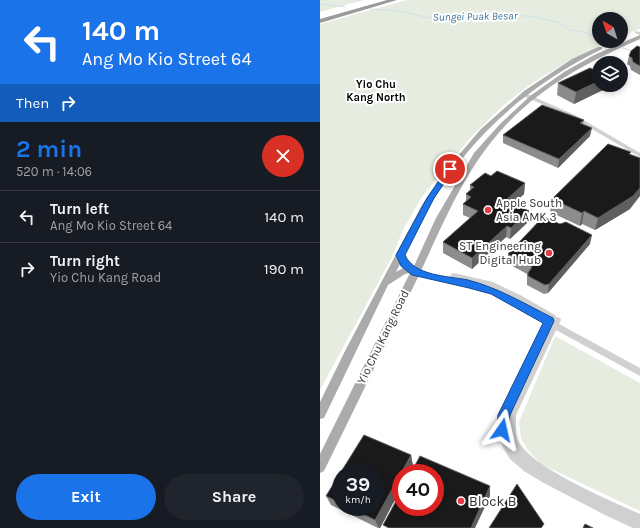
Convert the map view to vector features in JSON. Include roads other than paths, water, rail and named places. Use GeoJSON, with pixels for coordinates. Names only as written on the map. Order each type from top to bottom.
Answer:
{"type":"FeatureCollection","features":[{"type":"Feature","properties":{"kind":"highway"},"geometry":{"type":"LineString","coordinates":[[320,17],[381,0]]}},
{"type":"Feature","properties":{"kind":"highway"},"geometry":{"type":"LineString","coordinates":[[320,21],[394,0]]}},
{"type":"Feature","properties":{"kind":"highway"},"geometry":{"type":"LineString","coordinates":[[361,10],[404,0]]}},
{"type":"Feature","properties":{"kind":"main road","name":"Yio Chu Kang Road"},"geometry":{"type":"LineString","coordinates":[[628,37],[639,34]]}},
{"type":"Feature","properties":{"kind":"main road","name":"Yio Chu Kang Road"},"geometry":{"type":"LineString","coordinates":[[320,467],[440,218],[478,153],[502,124],[532,98],[566,73],[639,34]]}},
{"type":"Feature","properties":{"kind":"main road","name":"Yio Chu Kang Road"},"geometry":{"type":"LineString","coordinates":[[320,414],[400,255],[431,198],[450,169],[470,144],[523,94],[558,70],[601,48]]}},
{"type":"Feature","properties":{"kind":"main road"},"geometry":{"type":"LineString","coordinates":[[400,255],[404,264],[414,270]]}},
{"type":"Feature","properties":{"kind":"main road"},"geometry":{"type":"LineString","coordinates":[[384,286],[400,273],[414,270]]}},
{"type":"Feature","properties":{"kind":"street"},"geometry":{"type":"LineString","coordinates":[[523,94],[573,116],[640,155]]}},
{"type":"Feature","properties":{"kind":"street"},"geometry":{"type":"LineString","coordinates":[[539,217],[550,222]]}},
{"type":"Feature","properties":{"kind":"street"},"geometry":{"type":"LineString","coordinates":[[414,270],[494,292],[553,320],[640,367]]}},
{"type":"Feature","properties":{"kind":"street"},"geometry":{"type":"LineString","coordinates":[[553,320],[640,372]]}},
{"type":"Feature","properties":{"kind":"street"},"geometry":{"type":"LineString","coordinates":[[553,320],[512,415],[511,430],[514,443],[521,454],[534,465],[640,519]]}},
{"type":"Feature","properties":{"kind":"street"},"geometry":{"type":"LineString","coordinates":[[553,320],[504,415],[502,430],[505,444],[516,459],[527,467],[576,495],[640,526]]}},
{"type":"Feature","properties":{"kind":"waterway","name":"Sungei Puak Besar"},"geometry":{"type":"LineString","coordinates":[[320,4],[345,7]]}},
{"type":"Feature","properties":{"kind":"waterway","name":"Sungei Puak Besar"},"geometry":{"type":"LineString","coordinates":[[370,9],[398,11],[434,19],[464,19],[506,14],[534,17],[560,23],[569,30],[583,32],[592,35]]}},
{"type":"Feature","properties":{"kind":"waterway","name":"Sungei Puak Besar"},"geometry":{"type":"LineString","coordinates":[[623,48],[633,51]]}},
{"type":"Feature","properties":{"kind":"place","name":"Apple South Asia AMK 3"},"geometry":{"type":"Point","coordinates":[488,210]}},
{"type":"Feature","properties":{"kind":"place","name":"ST Engineering Digital Hub"},"geometry":{"type":"Point","coordinates":[549,253]}},
{"type":"Feature","properties":{"kind":"place","name":"Block B"},"geometry":{"type":"Point","coordinates":[461,501]}},
{"type":"Feature","properties":{"kind":"district","name":"Yio Chu Kang North"},"geometry":{"type":"Point","coordinates":[376,90]}}]}
